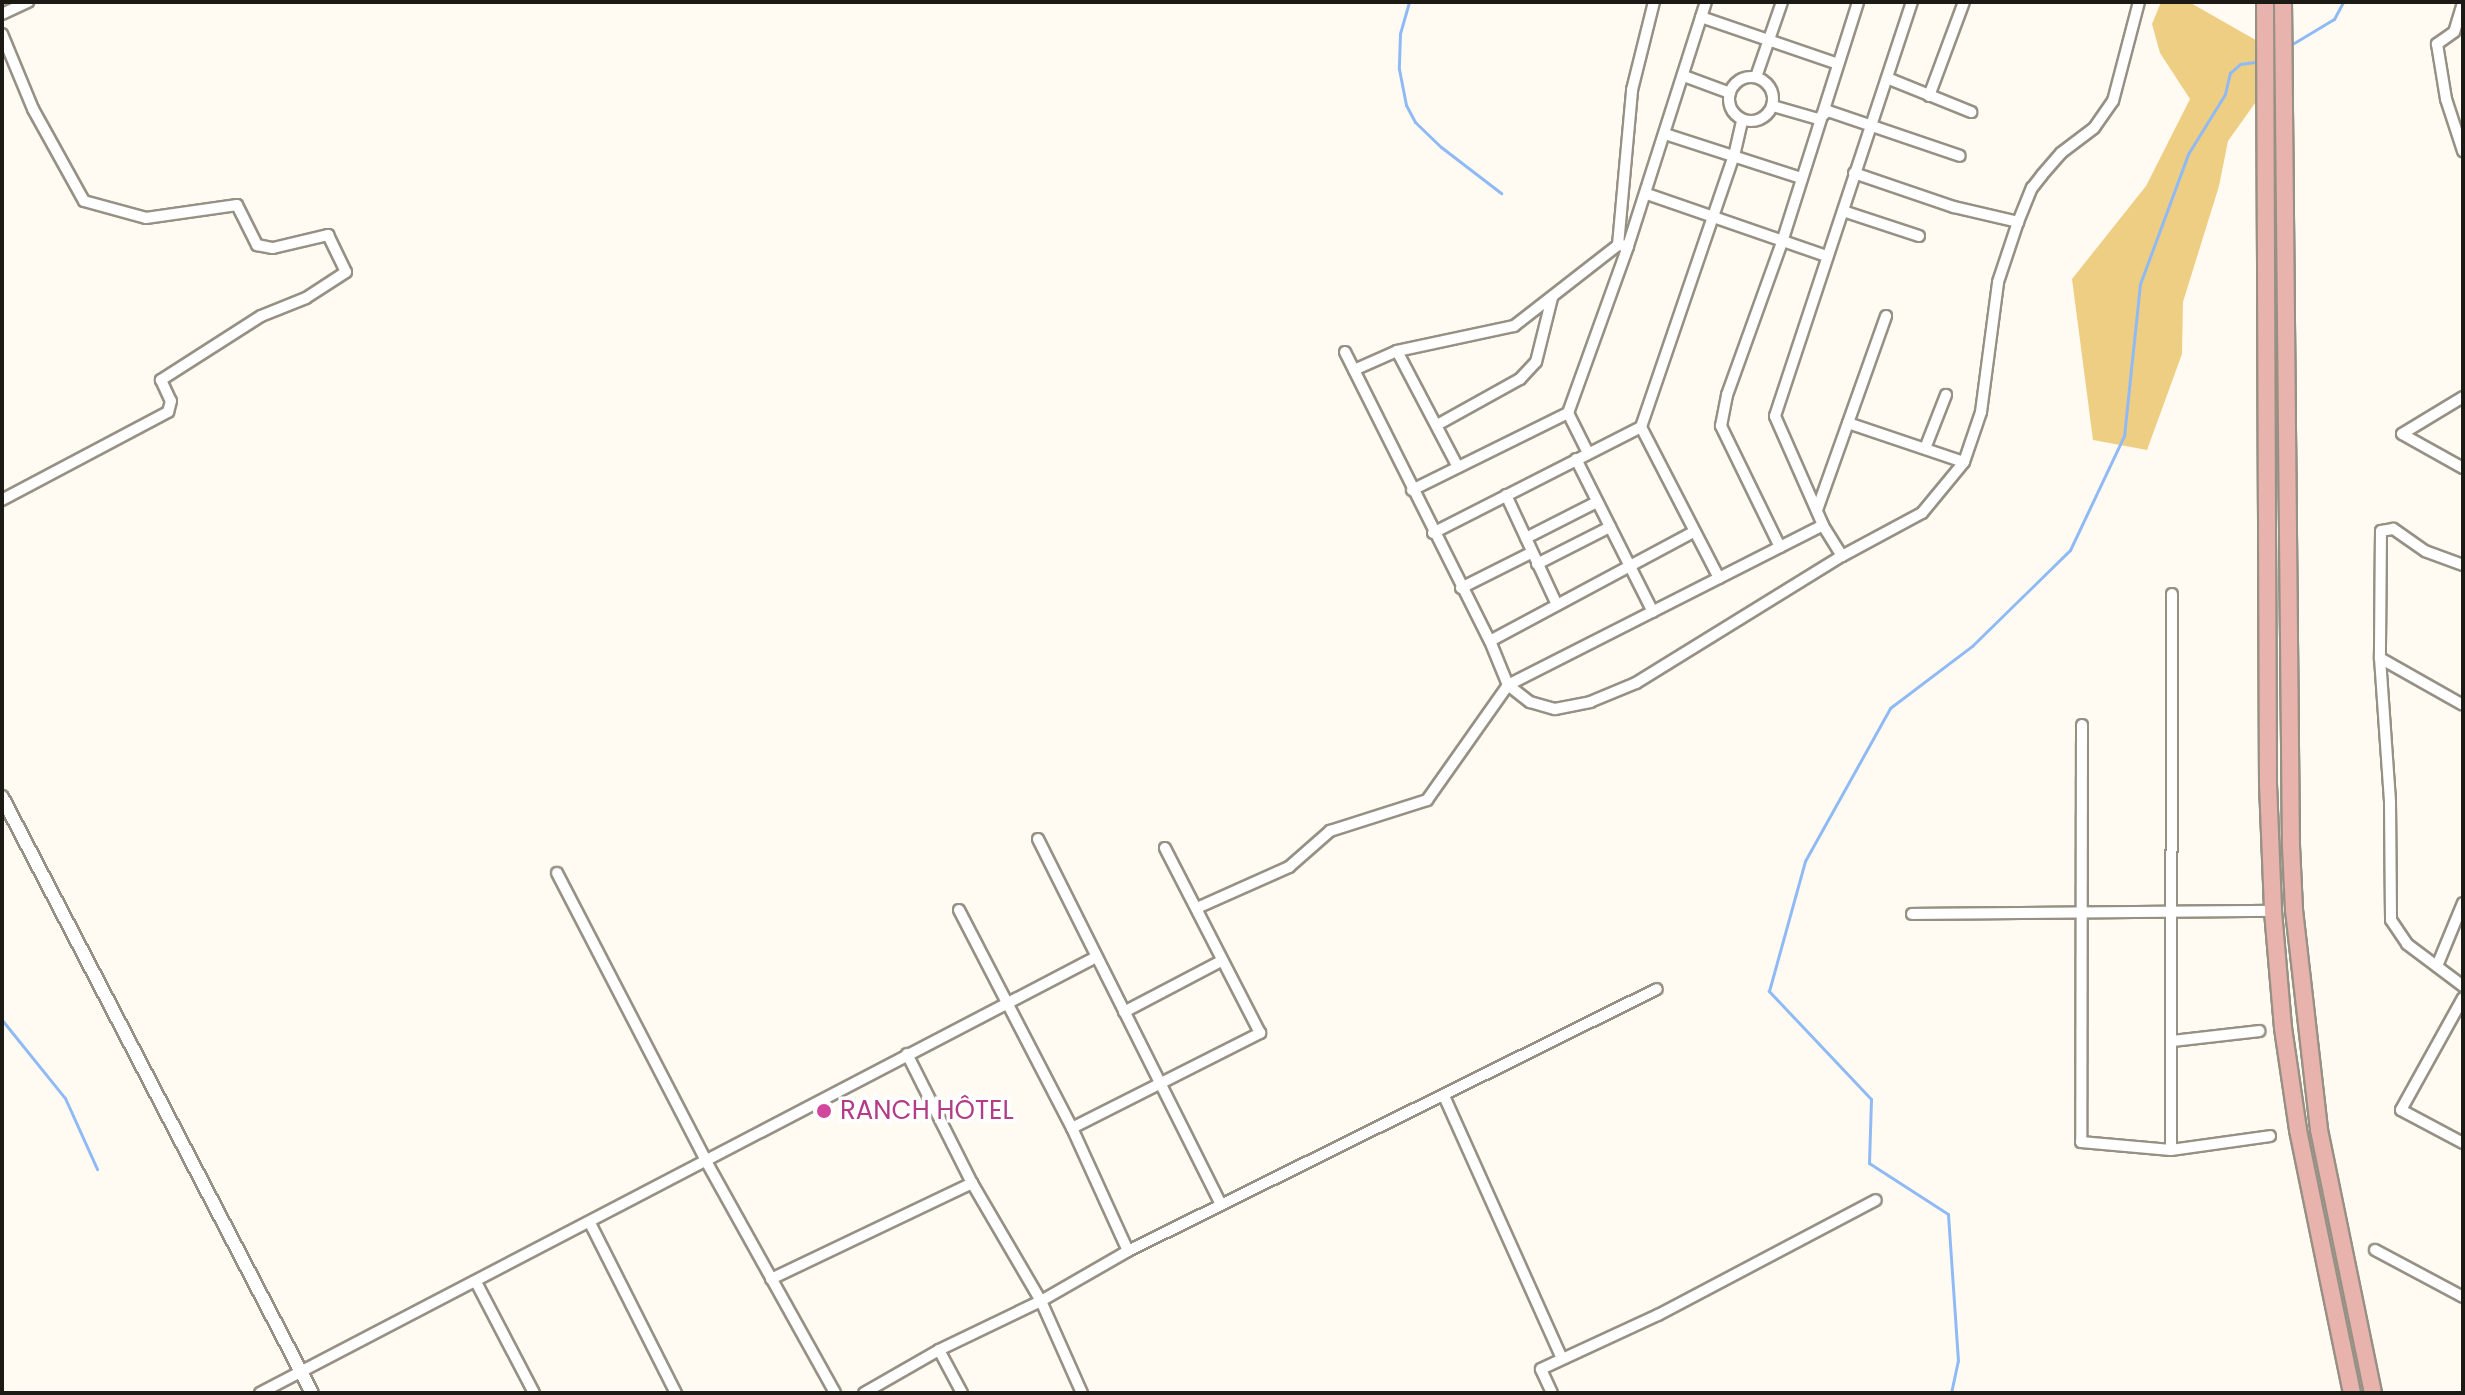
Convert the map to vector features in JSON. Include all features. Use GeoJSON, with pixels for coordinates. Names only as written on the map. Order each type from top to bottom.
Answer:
{"type":"FeatureCollection","features":[{"type":"Feature","properties":{"kind":"main road"},"geometry":{"type":"LineString","coordinates":[[2265,2],[2267,737],[2273,911],[2283,1028],[2298,1130],[2352,1393]]}},
{"type":"Feature","properties":{"kind":"main road"},"geometry":{"type":"LineString","coordinates":[[2283,2],[2290,818],[2294,910],[2310,1075],[2343,1254],[2373,1393]]}},
{"type":"Feature","properties":{"kind":"street"},"geometry":{"type":"LineString","coordinates":[[2,14],[28,2]]}},
{"type":"Feature","properties":{"kind":"street"},"geometry":{"type":"LineString","coordinates":[[1623,246],[1632,90],[1654,2]]}},
{"type":"Feature","properties":{"kind":"street"},"geometry":{"type":"LineString","coordinates":[[1588,453],[1568,413],[1623,246],[1647,194],[1706,2]]}},
{"type":"Feature","properties":{"kind":"street"},"geometry":{"type":"LineString","coordinates":[[1756,77],[1782,2]]}},
{"type":"Feature","properties":{"kind":"street"},"geometry":{"type":"LineString","coordinates":[[1780,547],[1721,426],[1727,395],[1782,242],[1818,119],[1858,2]]}},
{"type":"Feature","properties":{"kind":"street"},"geometry":{"type":"LineString","coordinates":[[1842,556],[1823,525],[1775,416],[1912,2]]}},
{"type":"Feature","properties":{"kind":"street"},"geometry":{"type":"LineString","coordinates":[[1929,96],[1964,2]]}},
{"type":"Feature","properties":{"kind":"street"},"geometry":{"type":"LineString","coordinates":[[1345,352],[1433,533],[1490,641],[1508,685],[1530,702],[1555,709],[1590,702],[1636,683],[1842,556],[1922,513],[1964,462],[1981,412],[1998,282],[2018,222],[2032,188],[2042,175],[2061,153],[2094,128],[2113,101],[2139,2]]}},
{"type":"Feature","properties":{"kind":"street"},"geometry":{"type":"LineString","coordinates":[[2463,3],[2454,32],[2437,44],[2446,99],[2463,151]]}},
{"type":"Feature","properties":{"kind":"street"},"geometry":{"type":"LineString","coordinates":[[1701,17],[1838,64]]}},
{"type":"Feature","properties":{"kind":"street"},"geometry":{"type":"LineString","coordinates":[[2,34],[33,109],[84,201],[146,218],[237,205],[257,245],[273,248],[328,235],[346,272],[306,298],[261,316],[161,380],[171,401],[168,412],[2,500]]}},
{"type":"Feature","properties":{"kind":"street"},"geometry":{"type":"LineString","coordinates":[[1684,76],[1730,93]]}},
{"type":"Feature","properties":{"kind":"street"},"geometry":{"type":"LineString","coordinates":[[1756,77],[1771,88],[1773,106],[1761,120],[1742,120],[1731,109],[1730,93],[1740,80],[1756,77]]}},
{"type":"Feature","properties":{"kind":"street"},"geometry":{"type":"LineString","coordinates":[[1887,78],[1971,112]]}},
{"type":"Feature","properties":{"kind":"street"},"geometry":{"type":"LineString","coordinates":[[1773,106],[1818,119]]}},
{"type":"Feature","properties":{"kind":"street"},"geometry":{"type":"LineString","coordinates":[[1818,119],[1828,111],[1960,156]]}},
{"type":"Feature","properties":{"kind":"street"},"geometry":{"type":"LineString","coordinates":[[1433,533],[1641,427],[1734,156],[1742,120]]}},
{"type":"Feature","properties":{"kind":"street"},"geometry":{"type":"LineString","coordinates":[[1665,134],[1801,178]]}},
{"type":"Feature","properties":{"kind":"street"},"geometry":{"type":"LineString","coordinates":[[1854,173],[1954,207],[2018,222]]}},
{"type":"Feature","properties":{"kind":"street"},"geometry":{"type":"LineString","coordinates":[[1647,194],[1826,256]]}},
{"type":"Feature","properties":{"kind":"street"},"geometry":{"type":"LineString","coordinates":[[1843,211],[1919,236]]}},
{"type":"Feature","properties":{"kind":"street"},"geometry":{"type":"LineString","coordinates":[[1354,370],[1397,351],[1514,326],[1623,246]]}},
{"type":"Feature","properties":{"kind":"street"},"geometry":{"type":"LineString","coordinates":[[1437,425],[1520,379],[1536,362],[1552,298]]}},
{"type":"Feature","properties":{"kind":"street"},"geometry":{"type":"LineString","coordinates":[[1817,510],[1886,316]]}},
{"type":"Feature","properties":{"kind":"street"},"geometry":{"type":"LineString","coordinates":[[1397,351],[1458,467]]}},
{"type":"Feature","properties":{"kind":"street"},"geometry":{"type":"LineString","coordinates":[[1926,446],[1946,395]]}},
{"type":"Feature","properties":{"kind":"street"},"geometry":{"type":"LineString","coordinates":[[2463,397],[2402,434],[2463,468]]}},
{"type":"Feature","properties":{"kind":"street"},"geometry":{"type":"LineString","coordinates":[[1412,490],[1568,413]]}},
{"type":"Feature","properties":{"kind":"street"},"geometry":{"type":"LineString","coordinates":[[1848,423],[1926,446],[1964,462]]}},
{"type":"Feature","properties":{"kind":"street"},"geometry":{"type":"LineString","coordinates":[[1641,427],[1719,578]]}},
{"type":"Feature","properties":{"kind":"street"},"geometry":{"type":"LineString","coordinates":[[1576,459],[1653,612]]}},
{"type":"Feature","properties":{"kind":"street"},"geometry":{"type":"LineString","coordinates":[[1506,495],[1557,605]]}},
{"type":"Feature","properties":{"kind":"street"},"geometry":{"type":"LineString","coordinates":[[1526,538],[1597,502]]}},
{"type":"Feature","properties":{"kind":"street"},"geometry":{"type":"LineString","coordinates":[[1197,908],[1289,867],[1330,831],[1427,800],[1508,685],[1823,525]]}},
{"type":"Feature","properties":{"kind":"street"},"geometry":{"type":"LineString","coordinates":[[1537,564],[1610,527]]}},
{"type":"Feature","properties":{"kind":"street"},"geometry":{"type":"LineString","coordinates":[[2463,565],[2425,551],[2393,529],[2381,531],[2380,658],[2390,802],[2391,920],[2407,944],[2463,986]]}},
{"type":"Feature","properties":{"kind":"street"},"geometry":{"type":"LineString","coordinates":[[1490,641],[1693,532]]}},
{"type":"Feature","properties":{"kind":"street"},"geometry":{"type":"LineString","coordinates":[[1461,588],[1531,553]]}},
{"type":"Feature","properties":{"kind":"street"},"geometry":{"type":"LineString","coordinates":[[2171,1150],[2172,594]]}},
{"type":"Feature","properties":{"kind":"street"},"geometry":{"type":"LineString","coordinates":[[2380,658],[2463,705]]}},
{"type":"Feature","properties":{"kind":"street"},"geometry":{"type":"LineString","coordinates":[[2082,725],[2081,1142],[2171,1150],[2270,1136]]}},
{"type":"Feature","properties":{"kind":"street"},"geometry":{"type":"LineString","coordinates":[[2,797],[312,1393]]}},
{"type":"Feature","properties":{"kind":"street"},"geometry":{"type":"LineString","coordinates":[[1038,839],[1221,1205]]}},
{"type":"Feature","properties":{"kind":"street"},"geometry":{"type":"LineString","coordinates":[[1072,1128],[1260,1033],[1165,848]]}},
{"type":"Feature","properties":{"kind":"street"},"geometry":{"type":"LineString","coordinates":[[557,873],[706,1161],[835,1393]]}},
{"type":"Feature","properties":{"kind":"street"},"geometry":{"type":"LineString","coordinates":[[2437,966],[2463,903]]}},
{"type":"Feature","properties":{"kind":"street"},"geometry":{"type":"LineString","coordinates":[[959,910],[1072,1128],[1128,1251]]}},
{"type":"Feature","properties":{"kind":"street"},"geometry":{"type":"LineString","coordinates":[[1912,914],[2273,911]]}},
{"type":"Feature","properties":{"kind":"street"},"geometry":{"type":"LineString","coordinates":[[260,1393],[1096,957]]}},
{"type":"Feature","properties":{"kind":"street"},"geometry":{"type":"LineString","coordinates":[[1124,1012],[1221,961]]}},
{"type":"Feature","properties":{"kind":"street"},"geometry":{"type":"LineString","coordinates":[[864,1393],[939,1350],[1041,1301],[1128,1251],[1657,989]]}},
{"type":"Feature","properties":{"kind":"street"},"geometry":{"type":"LineString","coordinates":[[2463,998],[2401,1110],[2463,1143]]}},
{"type":"Feature","properties":{"kind":"street"},"geometry":{"type":"LineString","coordinates":[[2173,1041],[2259,1031]]}},
{"type":"Feature","properties":{"kind":"street"},"geometry":{"type":"LineString","coordinates":[[907,1054],[972,1183],[1041,1301],[1082,1393]]}},
{"type":"Feature","properties":{"kind":"street"},"geometry":{"type":"LineString","coordinates":[[1444,1096],[1562,1359]]}},
{"type":"Feature","properties":{"kind":"street"},"geometry":{"type":"LineString","coordinates":[[771,1279],[972,1183]]}},
{"type":"Feature","properties":{"kind":"street"},"geometry":{"type":"LineString","coordinates":[[1552,1393],[1541,1369],[1658,1315],[1876,1200]]}},
{"type":"Feature","properties":{"kind":"street"},"geometry":{"type":"LineString","coordinates":[[590,1223],[676,1393]]}},
{"type":"Feature","properties":{"kind":"street"},"geometry":{"type":"LineString","coordinates":[[2375,1250],[2463,1297]]}},
{"type":"Feature","properties":{"kind":"street"},"geometry":{"type":"LineString","coordinates":[[476,1282],[534,1393]]}},
{"type":"Feature","properties":{"kind":"street"},"geometry":{"type":"LineString","coordinates":[[939,1350],[962,1393]]}},
{"type":"Feature","properties":{"kind":"shaded area"},"geometry":{"type":"Polygon","coordinates":[[[2161,2],[2189,2],[2261,43],[2258,99],[2228,141],[2219,186],[2183,302],[2182,354],[2147,450],[2093,440],[2072,279],[2146,186],[2190,99],[2160,53],[2152,24],[2161,2]]]}},
{"type":"Feature","properties":{"kind":"waterway"},"geometry":{"type":"LineString","coordinates":[[1409,2],[1400,34],[1399,69],[1406,105],[1415,122],[1441,147],[1501,193]]}},
{"type":"Feature","properties":{"kind":"waterway"},"geometry":{"type":"LineString","coordinates":[[2294,43],[2334,19],[2343,2]]}},
{"type":"Feature","properties":{"kind":"waterway"},"geometry":{"type":"LineString","coordinates":[[1951,1393],[1958,1361],[1948,1214],[1869,1163],[1871,1099],[1769,991],[1805,861],[1890,708],[1972,646],[2070,550],[2124,436],[2140,284],[2188,154],[2225,94],[2230,73],[2240,64],[2255,62]]}},
{"type":"Feature","properties":{"kind":"waterway"},"geometry":{"type":"LineString","coordinates":[[2,1020],[65,1098],[97,1169]]}},
{"type":"Feature","properties":{"kind":"place","name":"RANCH HÔTEL"},"geometry":{"type":"Point","coordinates":[824,1111]}}]}
